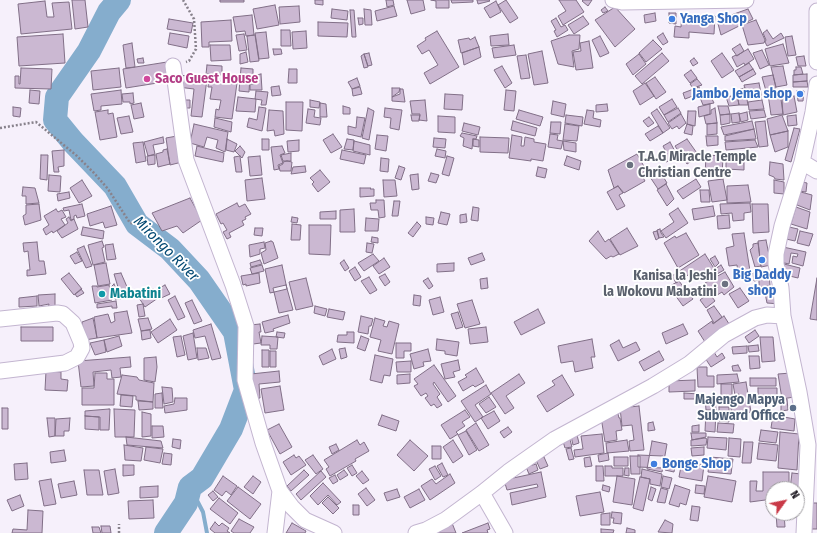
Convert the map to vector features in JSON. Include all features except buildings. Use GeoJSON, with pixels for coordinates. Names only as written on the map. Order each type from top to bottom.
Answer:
{"type":"FeatureCollection","features":[{"type":"Feature","properties":{"kind":"street"},"geometry":{"type":"LineString","coordinates":[[614,0],[622,2],[746,0]]}},
{"type":"Feature","properties":{"kind":"street"},"geometry":{"type":"LineString","coordinates":[[817,11],[817,62]]}},
{"type":"Feature","properties":{"kind":"street"},"geometry":{"type":"LineString","coordinates":[[174,66],[186,160],[233,285],[246,326],[245,380],[263,443],[280,491],[292,507],[305,520],[334,533]]}},
{"type":"Feature","properties":{"kind":"street"},"geometry":{"type":"LineString","coordinates":[[804,533],[808,444],[802,407],[783,316],[776,254],[782,226],[802,162],[813,112],[817,84]]}},
{"type":"Feature","properties":{"kind":"street"},"geometry":{"type":"LineString","coordinates":[[802,162],[817,171]]}},
{"type":"Feature","properties":{"kind":"street"},"geometry":{"type":"LineString","coordinates":[[0,319],[57,313],[63,314],[73,323],[82,348],[77,357],[70,361],[0,372]]}},
{"type":"Feature","properties":{"kind":"street"},"geometry":{"type":"LineString","coordinates":[[416,533],[426,530],[445,520],[508,472],[555,439],[653,386],[689,364],[724,335],[755,318],[767,315],[783,316]]}},
{"type":"Feature","properties":{"kind":"street"},"geometry":{"type":"LineString","coordinates":[[274,533],[280,491]]}},
{"type":"Feature","properties":{"kind":"street"},"geometry":{"type":"LineString","coordinates":[[482,493],[505,533]]}},
{"type":"Feature","properties":{"kind":"path"},"geometry":{"type":"LineString","coordinates":[[174,66],[189,61],[196,49],[194,19],[183,0]]}},
{"type":"Feature","properties":{"kind":"path"},"geometry":{"type":"LineString","coordinates":[[0,128],[36,122],[77,156],[108,189],[130,223],[138,224]]}},
{"type":"Feature","properties":{"kind":"path"},"geometry":{"type":"LineString","coordinates":[[119,524],[119,533]]}},
{"type":"Feature","properties":{"kind":"waterway","name":"Mirongo River"},"geometry":{"type":"LineString","coordinates":[[119,0],[109,12],[89,51],[57,97],[55,120],[73,142],[115,186],[137,224],[170,249],[199,280],[235,332],[246,390],[231,429],[202,478],[190,487],[186,503],[166,533]]}},
{"type":"Feature","properties":{"kind":"waterway"},"geometry":{"type":"LineString","coordinates":[[190,487],[203,512],[207,533]]}},
{"type":"Feature","properties":{"kind":"place","name":"Yanga Shop"},"geometry":{"type":"Point","coordinates":[672,19]}},
{"type":"Feature","properties":{"kind":"place","name":"Saco Guest House"},"geometry":{"type":"Point","coordinates":[147,79]}},
{"type":"Feature","properties":{"kind":"place","name":"Jambo Jema shop"},"geometry":{"type":"Point","coordinates":[800,94]}},
{"type":"Feature","properties":{"kind":"place","name":"T.A.G Miracle Temple Christian Centre"},"geometry":{"type":"Point","coordinates":[630,165]}},
{"type":"Feature","properties":{"kind":"place","name":"Big Daddy shop"},"geometry":{"type":"Point","coordinates":[762,260]}},
{"type":"Feature","properties":{"kind":"place","name":"Kanisa la Jeshi la Wokovu Mabatini"},"geometry":{"type":"Point","coordinates":[725,284]}},
{"type":"Feature","properties":{"kind":"place","name":"Mabatini"},"geometry":{"type":"Point","coordinates":[102,294]}},
{"type":"Feature","properties":{"kind":"place","name":"Majengo Mapya Subward Office"},"geometry":{"type":"Point","coordinates":[793,408]}},
{"type":"Feature","properties":{"kind":"place","name":"Bonge Shop"},"geometry":{"type":"Point","coordinates":[654,464]}}]}
